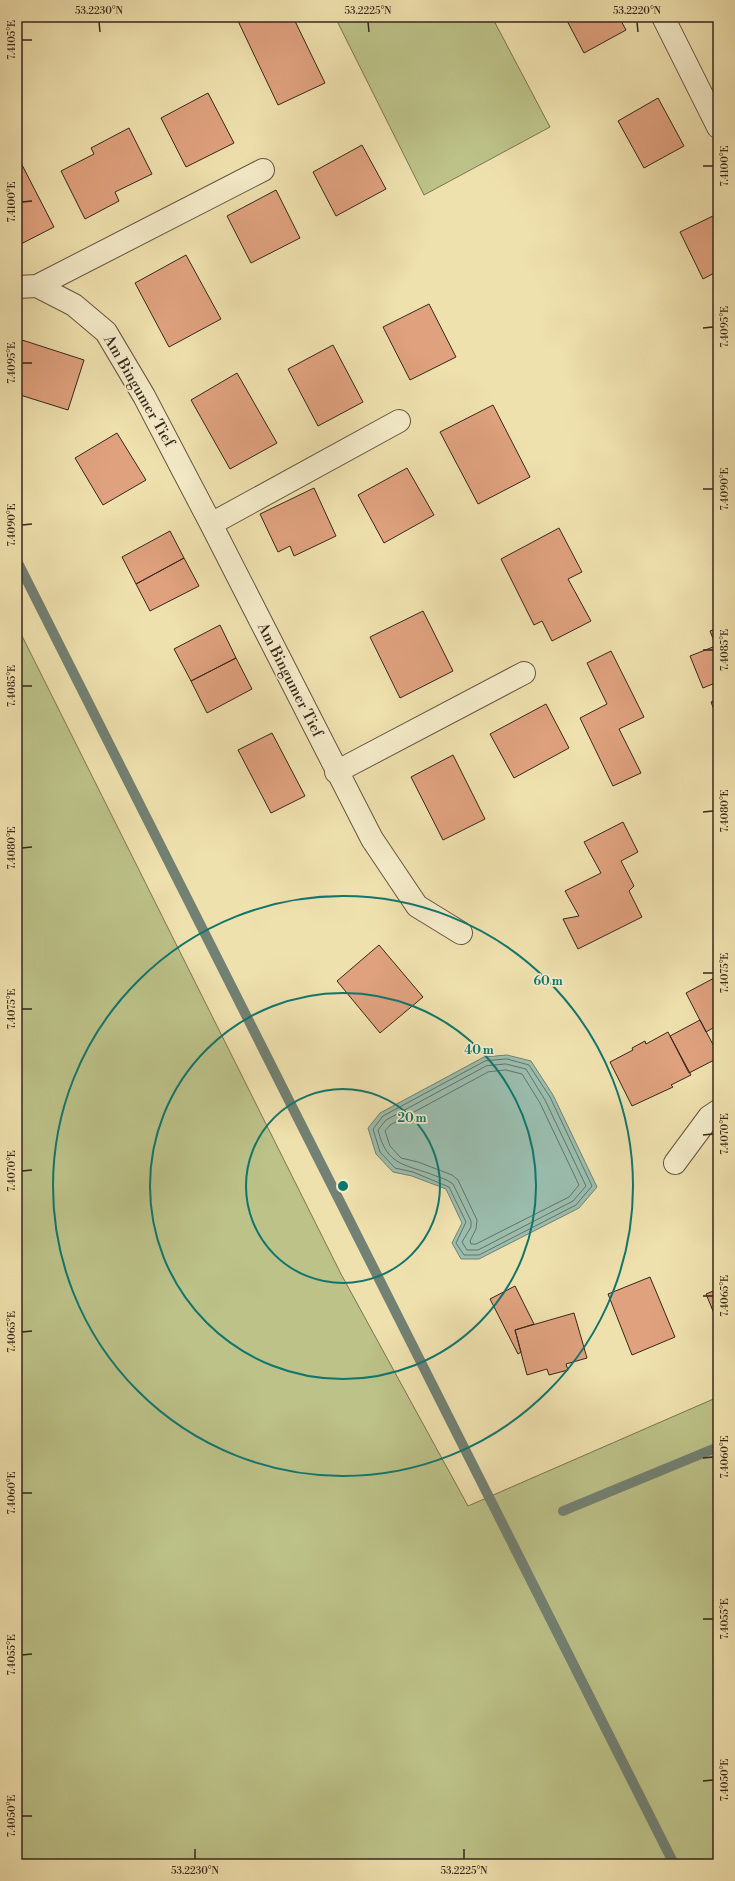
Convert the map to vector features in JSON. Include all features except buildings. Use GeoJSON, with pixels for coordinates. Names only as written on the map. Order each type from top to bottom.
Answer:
{"type":"FeatureCollection","features":[{"type":"Feature","properties":{"kind":"street"},"geometry":{"type":"LineString","coordinates":[[663,17],[718,127]]}},
{"type":"Feature","properties":{"kind":"street","name":"Am Bingumer Tief"},"geometry":{"type":"LineString","coordinates":[[27,286],[263,170]]}},
{"type":"Feature","properties":{"kind":"street","name":"Am Bingumer Tief"},"geometry":{"type":"LineString","coordinates":[[27,286],[74,305],[106,332],[144,396],[211,524],[336,772],[372,839],[417,906],[461,933]]}},
{"type":"Feature","properties":{"kind":"street"},"geometry":{"type":"LineString","coordinates":[[211,524],[399,421]]}},
{"type":"Feature","properties":{"kind":"street"},"geometry":{"type":"LineString","coordinates":[[336,772],[524,673]]}},
{"type":"Feature","properties":{"kind":"street"},"geometry":{"type":"LineString","coordinates":[[676,1163],[708,1117],[718,1111]]}},
{"type":"Feature","properties":{"kind":"green space"},"geometry":{"type":"Polygon","coordinates":[[[335,17],[492,17],[550,127],[424,195],[335,17]]]}},
{"type":"Feature","properties":{"kind":"green space"},"geometry":{"type":"Polygon","coordinates":[[[17,626],[341,1274],[468,1506],[718,1397],[718,1864],[17,1864],[17,626]]]}},
{"type":"Feature","properties":{"kind":"water"},"geometry":{"type":"Polygon","coordinates":[[[507,1055],[531,1061],[553,1095],[597,1187],[579,1208],[479,1259],[461,1259],[452,1243],[462,1223],[446,1189],[412,1176],[393,1172],[376,1154],[368,1128],[380,1113],[484,1057],[507,1055]]]}},
{"type":"Feature","properties":{"kind":"waterway"},"geometry":{"type":"LineString","coordinates":[[17,561],[674,1864]]}},
{"type":"Feature","properties":{"kind":"waterway"},"geometry":{"type":"LineString","coordinates":[[563,1511],[718,1447]]}}]}
